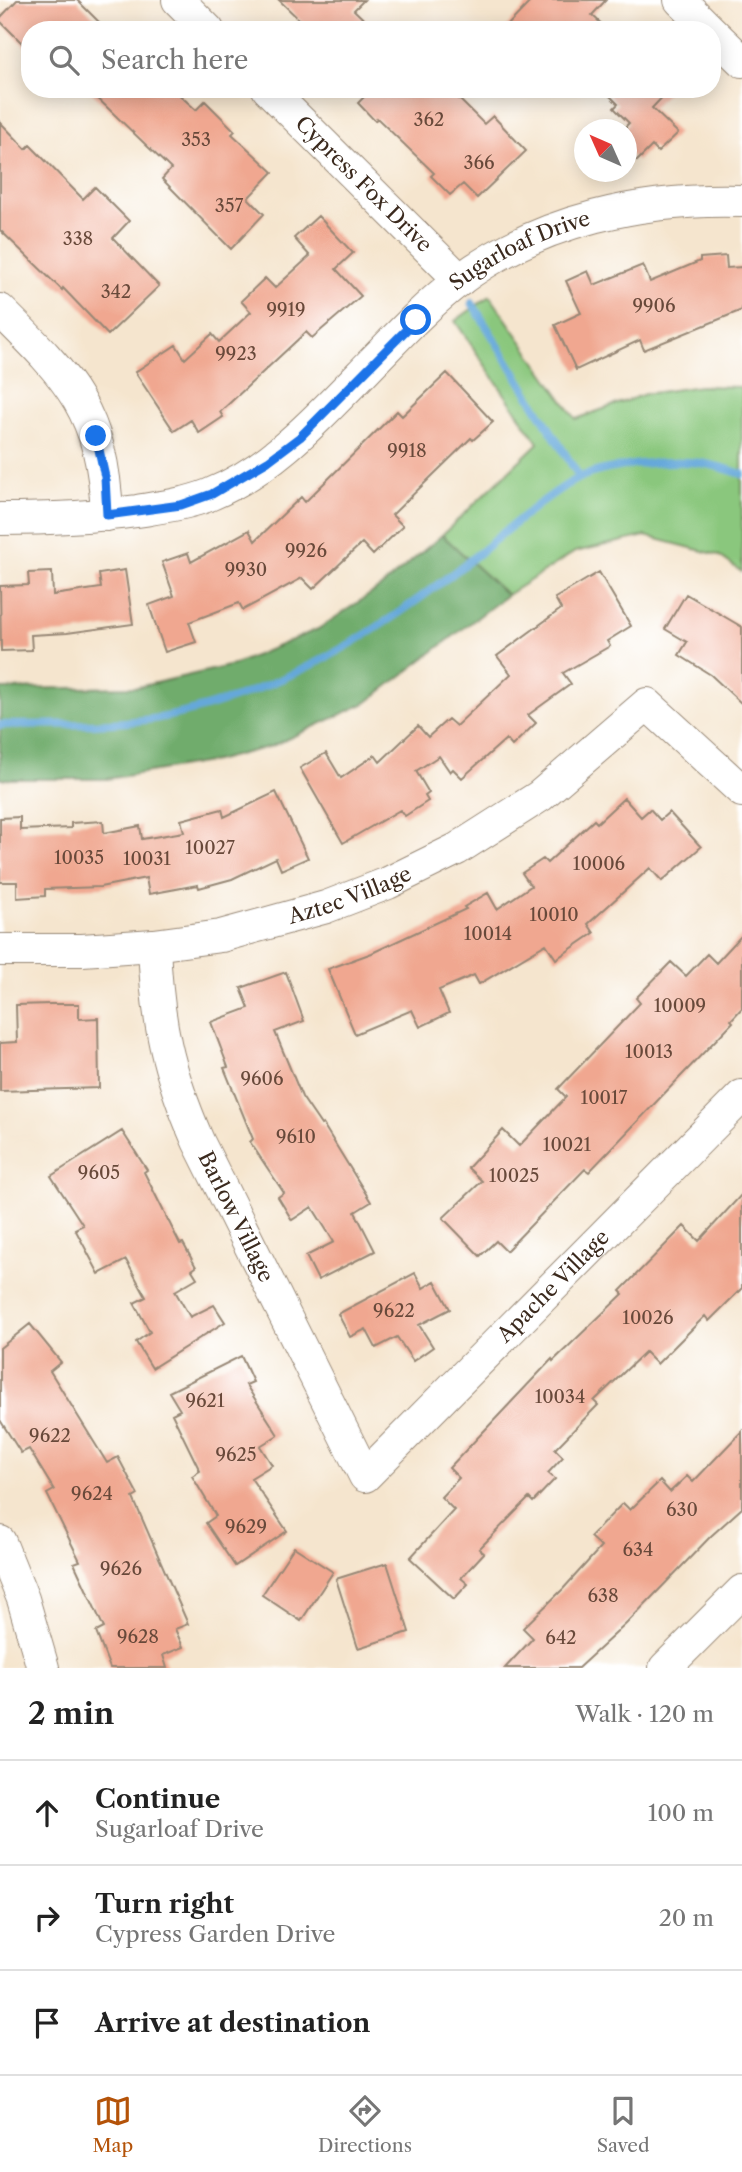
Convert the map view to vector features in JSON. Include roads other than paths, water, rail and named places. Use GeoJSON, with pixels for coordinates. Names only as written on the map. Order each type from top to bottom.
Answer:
{"type":"FeatureCollection","features":[{"type":"Feature","properties":{"kind":"street"},"geometry":{"type":"LineString","coordinates":[[178,0],[199,21]]}},
{"type":"Feature","properties":{"kind":"street"},"geometry":{"type":"LineString","coordinates":[[680,0],[701,21]]}},
{"type":"Feature","properties":{"kind":"street"},"geometry":{"type":"LineString","coordinates":[[721,41],[742,61]]}},
{"type":"Feature","properties":{"kind":"street","name":"Cypress Fox Drive"},"geometry":{"type":"LineString","coordinates":[[277,98],[460,280]]}},
{"type":"Feature","properties":{"kind":"street","name":"Sugarloaf Drive"},"geometry":{"type":"LineString","coordinates":[[0,519],[107,515],[181,505],[212,494],[268,461],[300,437],[393,342],[460,280],[489,260],[568,225],[611,212],[677,202],[742,201]]}},
{"type":"Feature","properties":{"kind":"street"},"geometry":{"type":"LineString","coordinates":[[0,310],[55,364],[85,410],[101,454],[107,515]]}},
{"type":"Feature","properties":{"kind":"street","name":"Aztec Village"},"geometry":{"type":"LineString","coordinates":[[0,950],[82,950],[221,936],[326,906],[388,883],[457,849],[540,796],[647,705],[742,791]]}},
{"type":"Feature","properties":{"kind":"street","name":"Barlow Village"},"geometry":{"type":"LineString","coordinates":[[154,944],[159,1016],[167,1059],[180,1101],[365,1476]]}},
{"type":"Feature","properties":{"kind":"street","name":"Apache Village"},"geometry":{"type":"LineString","coordinates":[[365,1476],[742,1096]]}},
{"type":"Feature","properties":{"kind":"street"},"geometry":{"type":"LineString","coordinates":[[0,1542],[23,1600],[43,1668]]}},
{"type":"Feature","properties":{"kind":"street"},"geometry":{"type":"LineString","coordinates":[[665,1668],[742,1591]]}},
{"type":"Feature","properties":{"kind":"waterway"},"geometry":{"type":"LineString","coordinates":[[472,303],[580,478]]}},
{"type":"Feature","properties":{"kind":"waterway"},"geometry":{"type":"LineString","coordinates":[[0,725],[96,724],[153,719],[228,700],[299,671],[370,632],[436,586],[542,502],[581,477],[625,466],[661,462],[693,462],[742,474]]}}]}
